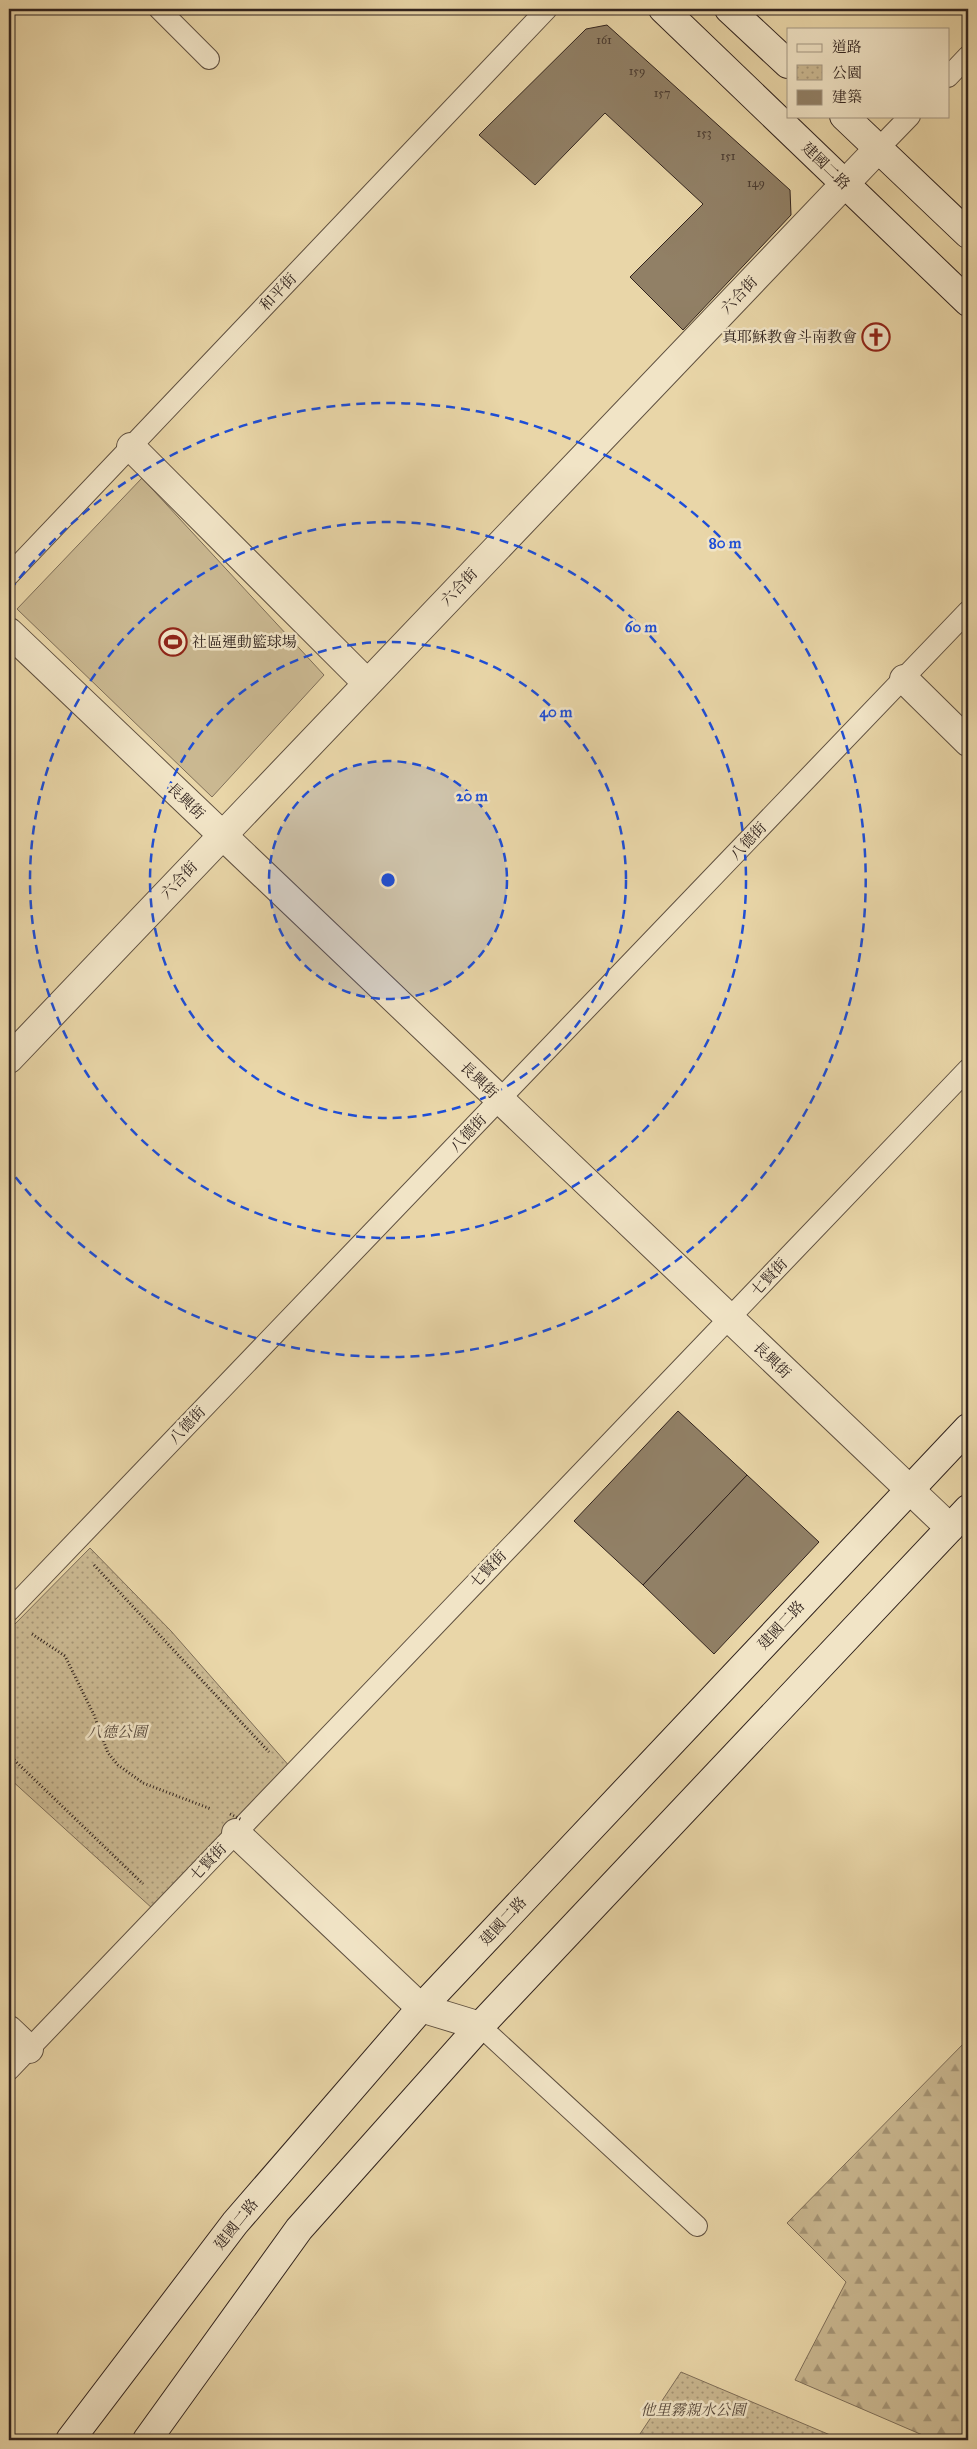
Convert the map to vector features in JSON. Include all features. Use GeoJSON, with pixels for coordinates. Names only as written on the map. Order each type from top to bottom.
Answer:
{"type":"FeatureCollection","features":[{"type":"Feature","properties":{"kind":"street","name":"建國二路"},"geometry":{"type":"LineString","coordinates":[[663,9],[968,302]]}},
{"type":"Feature","properties":{"kind":"street"},"geometry":{"type":"LineString","coordinates":[[729,9],[787,63]]}},
{"type":"Feature","properties":{"kind":"street"},"geometry":{"type":"LineString","coordinates":[[846,118],[968,234]]}},
{"type":"Feature","properties":{"kind":"street","name":"六合街"},"geometry":{"type":"LineString","coordinates":[[9,1059],[879,148]]}},
{"type":"Feature","properties":{"kind":"street"},"geometry":{"type":"LineString","coordinates":[[131,447],[367,683]]}},
{"type":"Feature","properties":{"kind":"street","name":"長興街"},"geometry":{"type":"LineString","coordinates":[[9,632],[950,1528]]}},
{"type":"Feature","properties":{"kind":"street"},"geometry":{"type":"LineString","coordinates":[[904,679],[968,742]]}},
{"type":"Feature","properties":{"kind":"street","name":"建國二路"},"geometry":{"type":"LineString","coordinates":[[70,2440],[235,2223],[421,2008],[908,1489],[968,1428]]}},
{"type":"Feature","properties":{"kind":"street"},"geometry":{"type":"LineString","coordinates":[[147,2440],[299,2229],[480,2026],[968,1509]]}},
{"type":"Feature","properties":{"kind":"street"},"geometry":{"type":"LineString","coordinates":[[235,1819],[421,2008],[480,2026]]}},
{"type":"Feature","properties":{"kind":"street"},"geometry":{"type":"LineString","coordinates":[[9,2030],[29,2049]]}},
{"type":"Feature","properties":{"kind":"lane"},"geometry":{"type":"LineString","coordinates":[[159,9],[209,59]]}},
{"type":"Feature","properties":{"kind":"lane","name":"和平街"},"geometry":{"type":"LineString","coordinates":[[9,575],[547,9]]}},
{"type":"Feature","properties":{"kind":"lane"},"geometry":{"type":"LineString","coordinates":[[950,75],[968,56]]}},
{"type":"Feature","properties":{"kind":"lane","name":"六合街"},"geometry":{"type":"LineString","coordinates":[[879,148],[908,118]]}},
{"type":"Feature","properties":{"kind":"lane","name":"八德街"},"geometry":{"type":"LineString","coordinates":[[9,1611],[968,612]]}},
{"type":"Feature","properties":{"kind":"lane","name":"七賢街"},"geometry":{"type":"LineString","coordinates":[[9,2070],[235,1819],[729,1318],[968,1069]]}},
{"type":"Feature","properties":{"kind":"lane"},"geometry":{"type":"LineString","coordinates":[[480,2026],[697,2226]]}},
{"type":"Feature","properties":{"kind":"path"},"geometry":{"type":"LineString","coordinates":[[90,1560],[272,1755]]}},
{"type":"Feature","properties":{"kind":"path"},"geometry":{"type":"LineString","coordinates":[[28,1633],[35,1634],[65,1656],[94,1715],[108,1753],[132,1776],[169,1794],[214,1810]]}},
{"type":"Feature","properties":{"kind":"path"},"geometry":{"type":"LineString","coordinates":[[101,1735],[118,1731]]}},
{"type":"Feature","properties":{"kind":"path"},"geometry":{"type":"LineString","coordinates":[[9,1755],[145,1887]]}},
{"type":"Feature","properties":{"kind":"green space","name":"社區運動籃球場"},"geometry":{"type":"Polygon","coordinates":[[[142,478],[324,675],[212,797],[17,609],[142,478]]]}},
{"type":"Feature","properties":{"kind":"green space","name":"八德公園"},"geometry":{"type":"Polygon","coordinates":[[[90,1548],[171,1631],[291,1768],[153,1909],[9,1778],[9,1630],[90,1548]]]}},
{"type":"Feature","properties":{"kind":"green space"},"geometry":{"type":"Polygon","coordinates":[[[968,2039],[968,2440],[934,2440],[795,2380],[846,2282],[787,2223],[968,2039]]]}},
{"type":"Feature","properties":{"kind":"green space","name":"他里霧親水公園"},"geometry":{"type":"Polygon","coordinates":[[[681,2372],[842,2440],[636,2440],[681,2372]]]}},
{"type":"Feature","properties":{"kind":"building"},"geometry":{"type":"Polygon","coordinates":[[[607,25],[790,190],[791,215],[683,330],[630,277],[703,204],[605,113],[535,185],[479,135],[586,29],[607,25]]]}},
{"type":"Feature","properties":{"kind":"building"},"geometry":{"type":"Polygon","coordinates":[[[678,1411],[747,1475],[643,1585],[574,1521],[678,1411]]]}},
{"type":"Feature","properties":{"kind":"building"},"geometry":{"type":"Polygon","coordinates":[[[747,1475],[819,1542],[714,1654],[643,1585],[747,1475]]]}},
{"type":"Feature","properties":{"kind":"place","name":"真耶穌教會斗南教會"},"geometry":{"type":"Point","coordinates":[876,337]}},
{"type":"Feature","properties":{"kind":"place","name":"社區運動籃球場"},"geometry":{"type":"Point","coordinates":[173,642]}}]}
